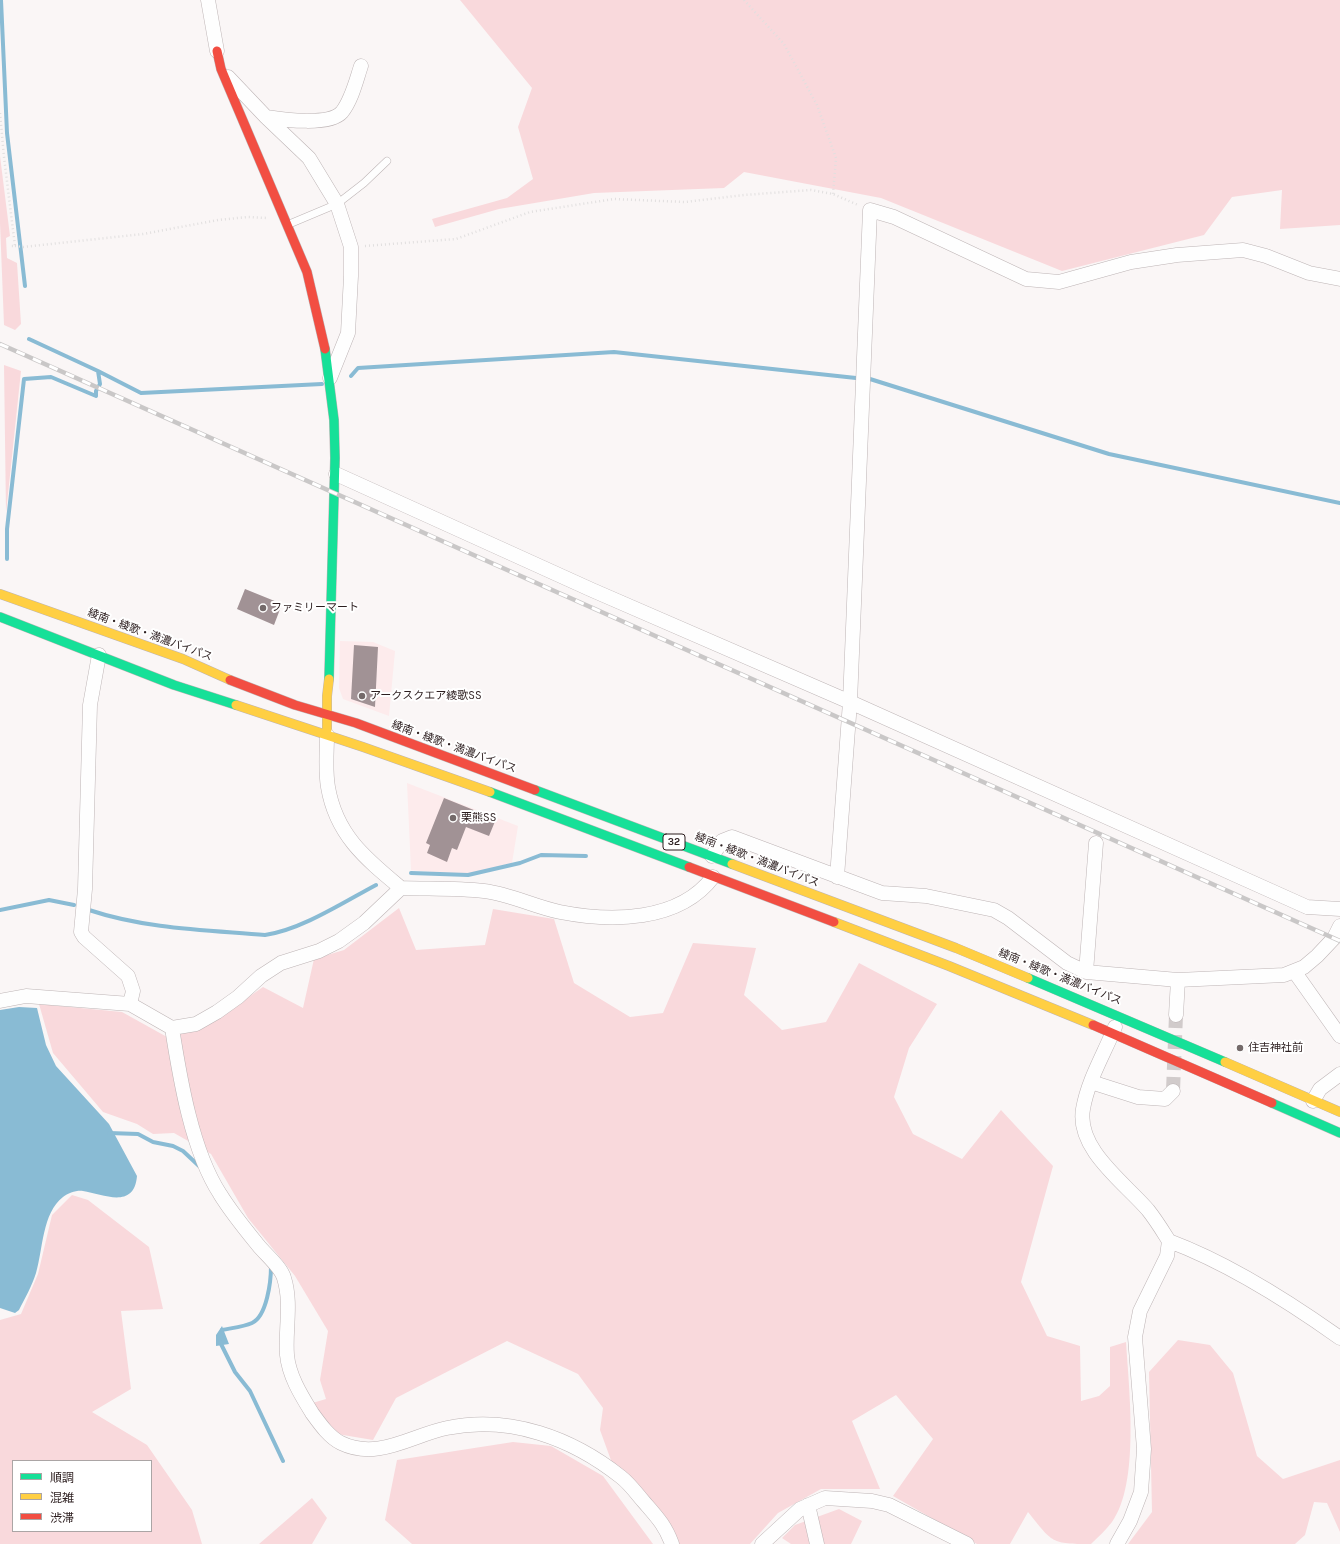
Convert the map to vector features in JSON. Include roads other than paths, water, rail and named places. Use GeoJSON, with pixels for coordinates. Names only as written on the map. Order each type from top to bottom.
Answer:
{"type":"FeatureCollection","features":[{"type":"Feature","properties":{"kind":"main road"},"geometry":{"type":"LineString","coordinates":[[217,52],[221,69],[307,272],[318,312],[330,378],[334,420],[336,474],[331,667],[327,714],[327,735]]}},
{"type":"Feature","properties":{"kind":"main road","name":"綾南・綾歌・満濃バイパス"},"geometry":{"type":"LineString","coordinates":[[0,594],[183,660],[295,705],[356,723],[956,948],[1119,1015],[1340,1112]]}},
{"type":"Feature","properties":{"kind":"main road","name":"32"},"geometry":{"type":"LineString","coordinates":[[0,617],[174,685],[327,735],[479,788],[949,966],[1112,1033],[1340,1133]]}},
{"type":"Feature","properties":{"kind":"street"},"geometry":{"type":"LineString","coordinates":[[208,0],[217,52]]}},
{"type":"Feature","properties":{"kind":"street"},"geometry":{"type":"LineString","coordinates":[[266,118],[323,120],[336,117],[342,112],[352,93],[361,66]]}},
{"type":"Feature","properties":{"kind":"street"},"geometry":{"type":"LineString","coordinates":[[221,69],[266,118],[309,158],[337,204],[351,247],[348,333],[330,378]]}},
{"type":"Feature","properties":{"kind":"street"},"geometry":{"type":"LineString","coordinates":[[838,877],[850,702],[870,210],[894,217],[1026,279],[1042,282],[1059,282],[1131,262],[1177,254],[1243,250],[1266,256],[1308,273],[1340,279]]}},
{"type":"Feature","properties":{"kind":"street"},"geometry":{"type":"LineString","coordinates":[[336,474],[592,590],[850,702],[1307,907],[1340,909]]}},
{"type":"Feature","properties":{"kind":"street"},"geometry":{"type":"LineString","coordinates":[[99,655],[90,705],[85,889],[80,932],[128,976],[133,991],[130,1004]]}},
{"type":"Feature","properties":{"kind":"street"},"geometry":{"type":"LineString","coordinates":[[327,735],[328,787],[342,826],[351,843],[368,861],[401,888],[485,891],[560,912],[598,918],[622,917],[661,911],[682,903],[704,889],[713,877]]}},
{"type":"Feature","properties":{"kind":"street"},"geometry":{"type":"LineString","coordinates":[[712,856],[722,841],[732,837],[882,893],[926,896],[994,910],[1008,918],[1067,963],[1086,972],[1178,980],[1284,975],[1304,967],[1317,956],[1334,938],[1340,926]]}},
{"type":"Feature","properties":{"kind":"street"},"geometry":{"type":"LineString","coordinates":[[1086,972],[1096,843]]}},
{"type":"Feature","properties":{"kind":"street"},"geometry":{"type":"LineString","coordinates":[[0,1001],[26,996],[130,1004],[172,1028],[196,1024],[217,1012],[238,997],[261,976],[281,963],[319,951],[339,941],[364,923],[401,888]]}},
{"type":"Feature","properties":{"kind":"street"},"geometry":{"type":"LineString","coordinates":[[1294,971],[1340,1036]]}},
{"type":"Feature","properties":{"kind":"street"},"geometry":{"type":"LineString","coordinates":[[1176,1015],[1178,980]]}},
{"type":"Feature","properties":{"kind":"street"},"geometry":{"type":"LineString","coordinates":[[1119,1015],[1091,1082],[1083,1110],[1087,1138],[1097,1155],[1148,1210],[1169,1241],[1194,1250],[1250,1281],[1312,1318],[1340,1338]]}},
{"type":"Feature","properties":{"kind":"street"},"geometry":{"type":"LineString","coordinates":[[172,1028],[181,1083],[202,1157],[219,1193],[253,1240],[284,1276],[287,1293],[287,1355],[292,1377],[307,1404],[329,1435],[351,1447],[366,1449],[391,1447],[447,1428],[480,1423],[529,1428],[589,1455],[623,1478],[666,1527],[672,1544]]}},
{"type":"Feature","properties":{"kind":"street"},"geometry":{"type":"LineString","coordinates":[[1314,1101],[1320,1089],[1340,1074]]}},
{"type":"Feature","properties":{"kind":"street"},"geometry":{"type":"LineString","coordinates":[[1091,1082],[1138,1097],[1165,1099],[1173,1091]]}},
{"type":"Feature","properties":{"kind":"street"},"geometry":{"type":"LineString","coordinates":[[1117,1544],[1130,1521],[1141,1492],[1144,1449],[1135,1337],[1140,1311],[1167,1256],[1169,1241]]}},
{"type":"Feature","properties":{"kind":"street"},"geometry":{"type":"LineString","coordinates":[[762,1544],[800,1509],[825,1498],[872,1501],[889,1505],[967,1544]]}},
{"type":"Feature","properties":{"kind":"street"},"geometry":{"type":"LineString","coordinates":[[808,1505],[817,1544]]}},
{"type":"Feature","properties":{"kind":"lane"},"geometry":{"type":"LineString","coordinates":[[286,222],[337,204],[364,183],[387,161]]}},
{"type":"Feature","properties":{"kind":"water"},"geometry":{"type":"Polygon","coordinates":[[[19,1007],[37,1008],[46,1045],[56,1066],[109,1124],[137,1176],[135,1187],[130,1193],[124,1196],[108,1197],[78,1191],[63,1197],[56,1204],[51,1212],[44,1232],[34,1278],[19,1310],[15,1313],[0,1308],[0,1010],[19,1007]]]}},
{"type":"Feature","properties":{"kind":"water"},"geometry":{"type":"Polygon","coordinates":[[[222,1326],[229,1344],[216,1346],[216,1335],[222,1326]]]}},
{"type":"Feature","properties":{"kind":"waterway"},"geometry":{"type":"LineString","coordinates":[[1,0],[7,133],[25,286]]}},
{"type":"Feature","properties":{"kind":"waterway"},"geometry":{"type":"LineString","coordinates":[[7,559],[7,529],[24,379],[51,377],[96,396],[96,391],[100,384],[98,371],[29,339]]}},
{"type":"Feature","properties":{"kind":"waterway"},"geometry":{"type":"LineString","coordinates":[[351,376],[358,368],[614,352],[856,378]]}},
{"type":"Feature","properties":{"kind":"waterway"},"geometry":{"type":"LineString","coordinates":[[98,371],[141,393],[322,384]]}},
{"type":"Feature","properties":{"kind":"waterway"},"geometry":{"type":"LineString","coordinates":[[870,379],[1109,454],[1340,503]]}},
{"type":"Feature","properties":{"kind":"waterway"},"geometry":{"type":"LineString","coordinates":[[411,873],[468,875],[520,863],[541,855],[586,856]]}},
{"type":"Feature","properties":{"kind":"waterway"},"geometry":{"type":"LineString","coordinates":[[89,910],[154,925],[265,935],[279,932],[308,921],[376,885]]}},
{"type":"Feature","properties":{"kind":"waterway"},"geometry":{"type":"LineString","coordinates":[[0,910],[49,900],[74,905]]}},
{"type":"Feature","properties":{"kind":"waterway"},"geometry":{"type":"LineString","coordinates":[[109,1133],[138,1134],[153,1142],[173,1146],[183,1151],[199,1166]]}},
{"type":"Feature","properties":{"kind":"waterway"},"geometry":{"type":"LineString","coordinates":[[222,1330],[252,1323],[257,1319],[265,1306],[271,1266]]}},
{"type":"Feature","properties":{"kind":"waterway"},"geometry":{"type":"LineString","coordinates":[[220,1342],[235,1372],[250,1391],[283,1461]]}},
{"type":"Feature","properties":{"kind":"tunnel"},"geometry":{"type":"LineString","coordinates":[[1173,1091],[1176,1015]]}},
{"type":"Feature","properties":{"kind":"railway"},"geometry":{"type":"LineString","coordinates":[[0,344],[1340,941]]}},
{"type":"Feature","properties":{"kind":"place","name":"ファミリーマート"},"geometry":{"type":"Point","coordinates":[263,608]}},
{"type":"Feature","properties":{"kind":"place","name":"アークスクエア綾歌SS"},"geometry":{"type":"Point","coordinates":[362,696]}},
{"type":"Feature","properties":{"kind":"place","name":"栗熊SS"},"geometry":{"type":"Point","coordinates":[453,818]}},
{"type":"Feature","properties":{"kind":"place","name":"住吉神社前"},"geometry":{"type":"Point","coordinates":[1240,1048]}}]}
